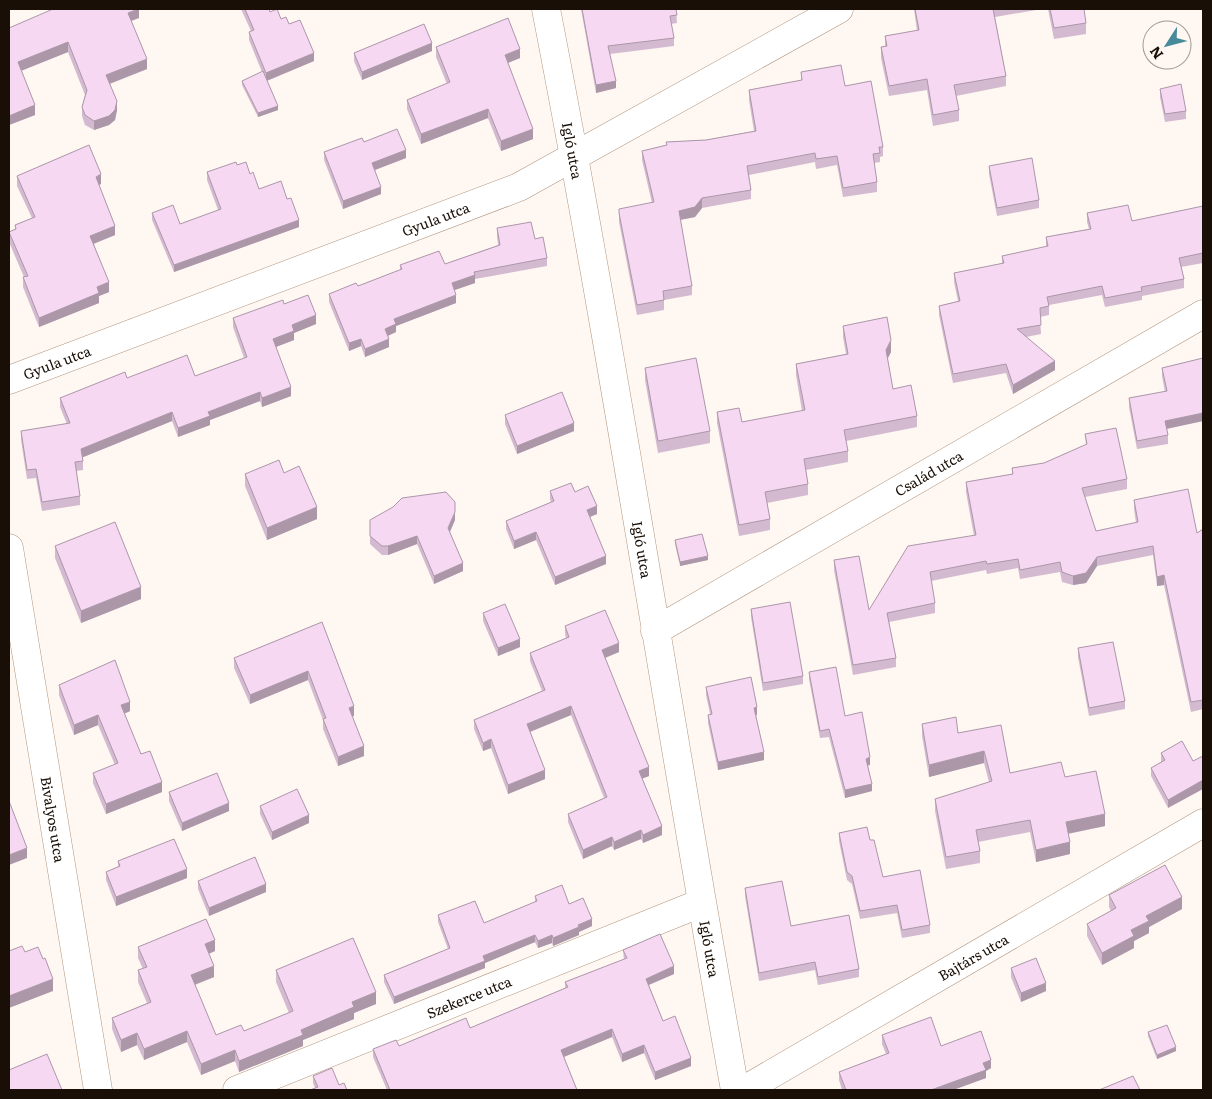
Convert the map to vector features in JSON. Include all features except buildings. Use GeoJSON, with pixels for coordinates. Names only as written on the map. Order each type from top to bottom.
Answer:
{"type":"FeatureCollection","features":[{"type":"Feature","properties":{"kind":"street","name":"Igló utca"},"geometry":{"type":"LineString","coordinates":[[546,9],[575,157],[735,1090]]}},
{"type":"Feature","properties":{"kind":"street","name":"Gyula utca"},"geometry":{"type":"LineString","coordinates":[[9,380],[519,187],[839,9]]}},
{"type":"Feature","properties":{"kind":"street","name":"Család utca"},"geometry":{"type":"LineString","coordinates":[[655,631],[1203,314]]}},
{"type":"Feature","properties":{"kind":"street","name":"Bivalyos utca"},"geometry":{"type":"LineString","coordinates":[[9,548],[98,1090]]}},
{"type":"Feature","properties":{"kind":"street","name":"Bajtárs utca"},"geometry":{"type":"LineString","coordinates":[[744,1090],[1203,823]]}},
{"type":"Feature","properties":{"kind":"street","name":"Szekerce utca"},"geometry":{"type":"LineString","coordinates":[[237,1090],[702,903]]}}]}
